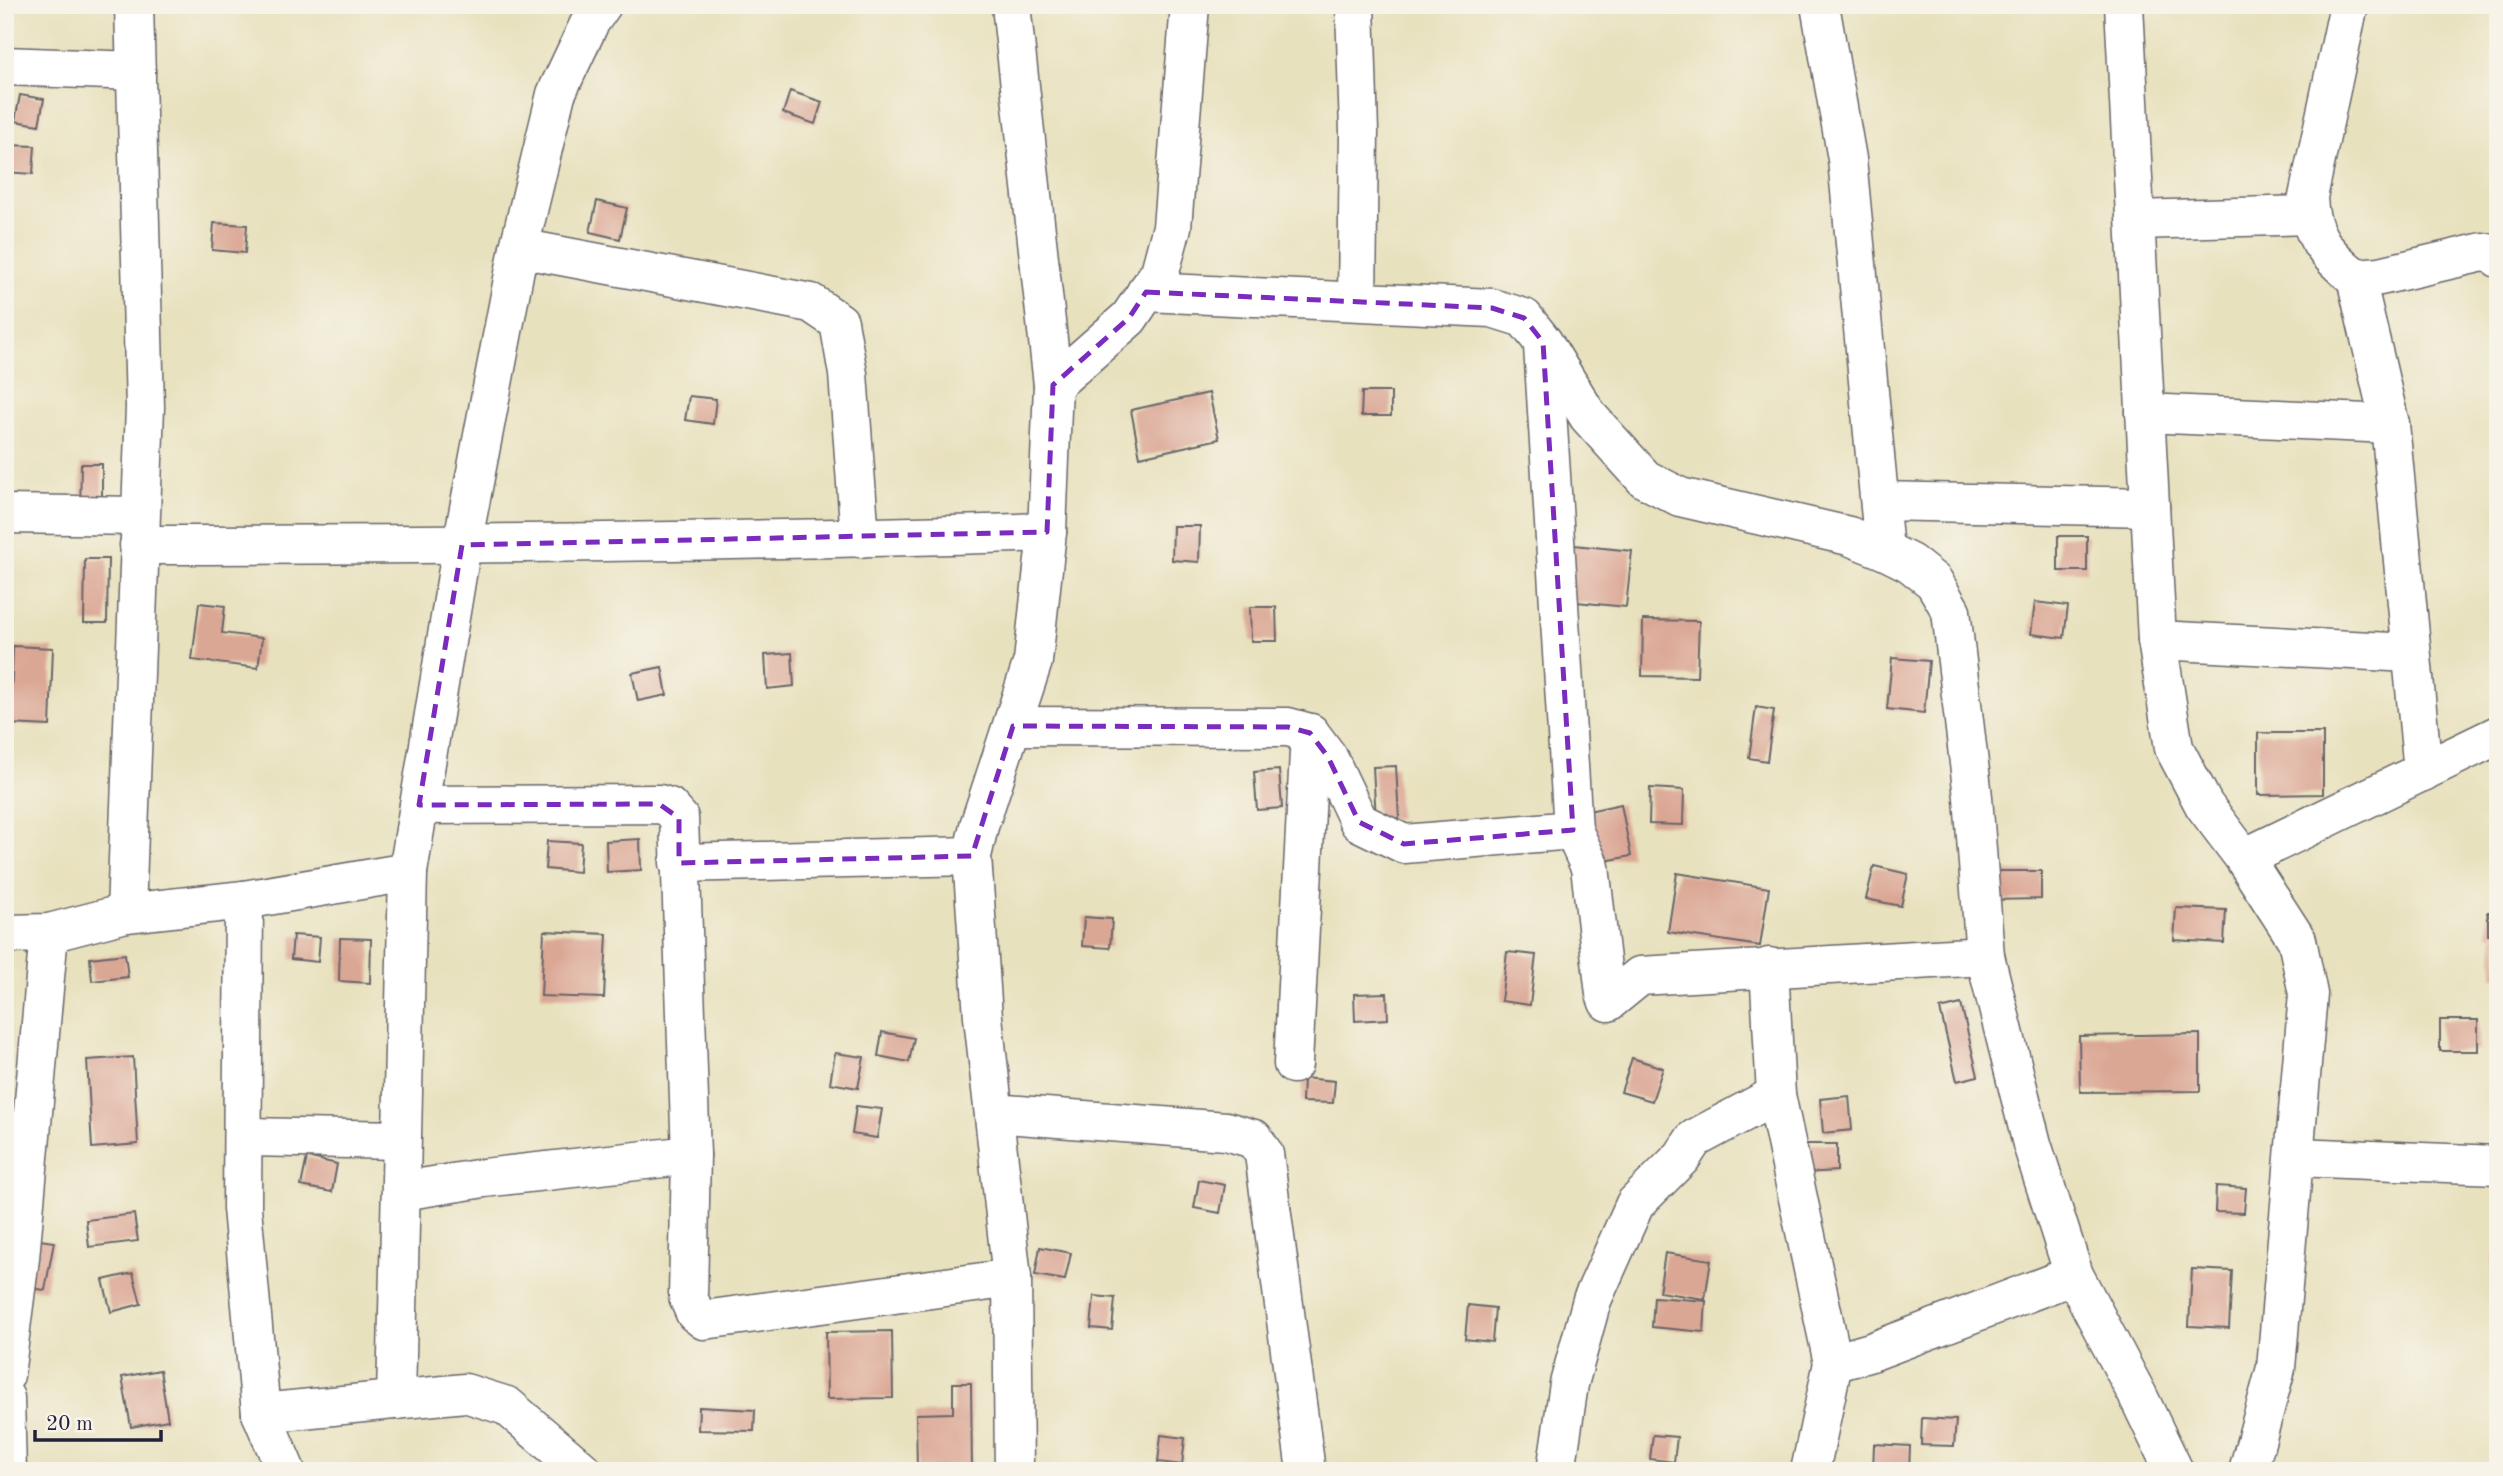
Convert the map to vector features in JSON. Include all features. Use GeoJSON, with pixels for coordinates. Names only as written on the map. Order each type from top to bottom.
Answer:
{"type":"FeatureCollection","features":[{"type":"Feature","properties":{"kind":"street"},"geometry":{"type":"LineString","coordinates":[[126,912],[145,407],[135,5]]}},
{"type":"Feature","properties":{"kind":"street"},"geometry":{"type":"LineString","coordinates":[[396,1400],[408,872],[462,545],[519,247],[556,94],[590,22],[602,5]]}},
{"type":"Feature","properties":{"kind":"street"},"geometry":{"type":"LineString","coordinates":[[1011,5],[1053,386],[1047,532],[1033,661],[979,825],[972,856],[983,1017],[1012,1278],[1014,1471]]}},
{"type":"Feature","properties":{"kind":"street"},"geometry":{"type":"LineString","coordinates":[[1053,386],[1129,318],[1160,272],[1172,227],[1190,5]]}},
{"type":"Feature","properties":{"kind":"street"},"geometry":{"type":"LineString","coordinates":[[1355,5],[1359,132],[1357,301]]}},
{"type":"Feature","properties":{"kind":"street"},"geometry":{"type":"LineString","coordinates":[[1820,5],[1847,159],[1884,550]]}},
{"type":"Feature","properties":{"kind":"street"},"geometry":{"type":"LineString","coordinates":[[2124,5],[2157,640],[2174,747],[2204,805],[2244,858],[2297,940],[2308,994],[2276,1368],[2248,1471]]}},
{"type":"Feature","properties":{"kind":"street"},"geometry":{"type":"LineString","coordinates":[[2349,5],[2308,197],[2309,215],[2315,236],[2339,265],[2356,278],[2390,425],[2423,772]]}},
{"type":"Feature","properties":{"kind":"street"},"geometry":{"type":"LineString","coordinates":[[5,66],[136,71]]}},
{"type":"Feature","properties":{"kind":"street"},"geometry":{"type":"LineString","coordinates":[[2136,220],[2309,215]]}},
{"type":"Feature","properties":{"kind":"street"},"geometry":{"type":"LineString","coordinates":[[519,247],[811,303],[839,322],[848,374],[860,538]]}},
{"type":"Feature","properties":{"kind":"street"},"geometry":{"type":"LineString","coordinates":[[2356,278],[2380,276],[2483,252],[2498,258]]}},
{"type":"Feature","properties":{"kind":"street"},"geometry":{"type":"LineString","coordinates":[[1146,292],[1492,308],[1524,318],[1543,342],[1588,416],[1646,479],[1680,497],[1849,536],[1910,563],[1934,582],[1951,611],[1973,797],[1985,956],[2032,1144],[2074,1275],[2174,1471]]}},
{"type":"Feature","properties":{"kind":"street"},"geometry":{"type":"LineString","coordinates":[[1543,342],[1573,830],[1590,867],[1608,1002],[1640,976],[1985,956]]}},
{"type":"Feature","properties":{"kind":"street"},"geometry":{"type":"LineString","coordinates":[[2145,413],[2390,425]]}},
{"type":"Feature","properties":{"kind":"street"},"geometry":{"type":"LineString","coordinates":[[1880,501],[2150,507]]}},
{"type":"Feature","properties":{"kind":"street"},"geometry":{"type":"LineString","coordinates":[[5,514],[140,531],[462,545],[1047,532]]}},
{"type":"Feature","properties":{"kind":"street"},"geometry":{"type":"LineString","coordinates":[[2157,640],[2411,653]]}},
{"type":"Feature","properties":{"kind":"street"},"geometry":{"type":"LineString","coordinates":[[1013,726],[1288,727],[1310,733],[1328,757],[1359,822],[1404,845],[1573,830]]}},
{"type":"Feature","properties":{"kind":"street"},"geometry":{"type":"LineString","coordinates":[[1293,1064],[1310,733]]}},
{"type":"Feature","properties":{"kind":"street"},"geometry":{"type":"LineString","coordinates":[[2244,858],[2498,735]]}},
{"type":"Feature","properties":{"kind":"street"},"geometry":{"type":"LineString","coordinates":[[419,805],[659,804],[669,807],[679,818],[691,1156],[688,1297],[695,1313],[704,1320],[1012,1278]]}},
{"type":"Feature","properties":{"kind":"street"},"geometry":{"type":"LineString","coordinates":[[679,863],[972,856]]}},
{"type":"Feature","properties":{"kind":"street"},"geometry":{"type":"LineString","coordinates":[[5,934],[49,933],[126,912],[244,900],[408,872]]}},
{"type":"Feature","properties":{"kind":"street"},"geometry":{"type":"LineString","coordinates":[[244,900],[242,1208],[261,1413],[286,1471]]}},
{"type":"Feature","properties":{"kind":"street"},"geometry":{"type":"LineString","coordinates":[[5,1375],[13,1258],[49,933]]}},
{"type":"Feature","properties":{"kind":"street"},"geometry":{"type":"LineString","coordinates":[[1769,967],[1776,1095],[1833,1363],[1810,1471]]}},
{"type":"Feature","properties":{"kind":"street"},"geometry":{"type":"LineString","coordinates":[[1556,1471],[1569,1384],[1592,1300],[1635,1203],[1682,1157],[1694,1139],[1776,1095]]}},
{"type":"Feature","properties":{"kind":"street"},"geometry":{"type":"LineString","coordinates":[[994,1113],[1226,1131],[1254,1139],[1264,1154],[1306,1471]]}},
{"type":"Feature","properties":{"kind":"street"},"geometry":{"type":"LineString","coordinates":[[243,1137],[401,1140]]}},
{"type":"Feature","properties":{"kind":"street"},"geometry":{"type":"LineString","coordinates":[[402,1191],[484,1178],[691,1156]]}},
{"type":"Feature","properties":{"kind":"street"},"geometry":{"type":"LineString","coordinates":[[2295,1157],[2498,1165]]}},
{"type":"Feature","properties":{"kind":"street"},"geometry":{"type":"LineString","coordinates":[[1833,1363],[1871,1352],[2074,1275]]}},
{"type":"Feature","properties":{"kind":"street"},"geometry":{"type":"LineString","coordinates":[[261,1413],[465,1393],[507,1406],[583,1471]]}},
{"type":"Feature","properties":{"kind":"street"},"geometry":{"type":"LineString","coordinates":[[5,1398],[7,1471]]}},
{"type":"Feature","properties":{"kind":"highlighted area"},"geometry":{"type":"Polygon","coordinates":[[[1146,292],[1492,308],[1524,318],[1543,342],[1573,830],[1404,844],[1359,822],[1328,757],[1310,733],[1288,727],[1013,726],[972,856],[679,863],[679,818],[659,804],[419,805],[462,545],[1047,532],[1053,385],[1129,318],[1146,292]]]}},
{"type":"Feature","properties":{"kind":"building"},"geometry":{"type":"Polygon","coordinates":[[[790,91],[822,102],[815,124],[783,113],[790,91]]]}},
{"type":"Feature","properties":{"kind":"building"},"geometry":{"type":"Polygon","coordinates":[[[20,95],[44,99],[39,125],[15,121],[20,95]]]}},
{"type":"Feature","properties":{"kind":"building"},"geometry":{"type":"Polygon","coordinates":[[[6,145],[35,146],[33,174],[5,172],[6,145]]]}},
{"type":"Feature","properties":{"kind":"building"},"geometry":{"type":"Polygon","coordinates":[[[597,201],[627,208],[620,239],[590,232],[597,201]]]}},
{"type":"Feature","properties":{"kind":"building"},"geometry":{"type":"Polygon","coordinates":[[[214,223],[247,225],[245,253],[212,250],[214,223]]]}},
{"type":"Feature","properties":{"kind":"building"},"geometry":{"type":"Polygon","coordinates":[[[1362,392],[1391,392],[1391,416],[1361,416],[1362,392]]]}},
{"type":"Feature","properties":{"kind":"building"},"geometry":{"type":"Polygon","coordinates":[[[1209,393],[1219,439],[1140,457],[1131,410],[1209,393]]]}},
{"type":"Feature","properties":{"kind":"building"},"geometry":{"type":"Polygon","coordinates":[[[689,396],[716,399],[713,424],[685,420],[689,396]]]}},
{"type":"Feature","properties":{"kind":"building"},"geometry":{"type":"Polygon","coordinates":[[[81,464],[102,464],[102,511],[80,511],[81,464]]]}},
{"type":"Feature","properties":{"kind":"building"},"geometry":{"type":"Polygon","coordinates":[[[1173,526],[1200,526],[1199,562],[1172,560],[1173,526]]]}},
{"type":"Feature","properties":{"kind":"building"},"geometry":{"type":"Polygon","coordinates":[[[2058,536],[2087,536],[2087,571],[2058,571],[2058,536]]]}},
{"type":"Feature","properties":{"kind":"building"},"geometry":{"type":"Polygon","coordinates":[[[1574,545],[1632,551],[1626,607],[1567,601],[1574,545]]]}},
{"type":"Feature","properties":{"kind":"building"},"geometry":{"type":"Polygon","coordinates":[[[85,559],[108,559],[107,623],[84,623],[85,559]]]}},
{"type":"Feature","properties":{"kind":"building"},"geometry":{"type":"Polygon","coordinates":[[[2035,602],[2068,606],[2064,638],[2031,634],[2035,602]]]}},
{"type":"Feature","properties":{"kind":"building"},"geometry":{"type":"Polygon","coordinates":[[[199,603],[225,606],[222,633],[262,638],[258,668],[192,660],[199,603]]]}},
{"type":"Feature","properties":{"kind":"building"},"geometry":{"type":"Polygon","coordinates":[[[1250,607],[1276,607],[1277,641],[1251,641],[1250,607]]]}},
{"type":"Feature","properties":{"kind":"building"},"geometry":{"type":"Polygon","coordinates":[[[1643,620],[1699,621],[1697,677],[1642,676],[1643,620]]]}},
{"type":"Feature","properties":{"kind":"building"},"geometry":{"type":"Polygon","coordinates":[[[13,646],[53,648],[50,726],[10,724],[13,646]]]}},
{"type":"Feature","properties":{"kind":"building"},"geometry":{"type":"Polygon","coordinates":[[[792,653],[794,686],[767,689],[765,655],[792,653]]]}},
{"type":"Feature","properties":{"kind":"building"},"geometry":{"type":"Polygon","coordinates":[[[1892,658],[1929,661],[1924,713],[1887,709],[1892,658]]]}},
{"type":"Feature","properties":{"kind":"building"},"geometry":{"type":"Polygon","coordinates":[[[662,667],[667,695],[638,701],[632,673],[662,667]]]}},
{"type":"Feature","properties":{"kind":"building"},"geometry":{"type":"Polygon","coordinates":[[[1756,707],[1774,710],[1767,761],[1749,758],[1756,707]]]}},
{"type":"Feature","properties":{"kind":"building"},"geometry":{"type":"Polygon","coordinates":[[[2258,733],[2323,733],[2323,794],[2258,795],[2258,733]]]}},
{"type":"Feature","properties":{"kind":"building"},"geometry":{"type":"Polygon","coordinates":[[[1396,766],[1399,818],[1376,820],[1373,767],[1396,766]]]}},
{"type":"Feature","properties":{"kind":"building"},"geometry":{"type":"Polygon","coordinates":[[[1279,770],[1282,808],[1257,810],[1254,772],[1279,770]]]}},
{"type":"Feature","properties":{"kind":"building"},"geometry":{"type":"Polygon","coordinates":[[[1650,788],[1684,790],[1683,825],[1649,824],[1650,788]]]}},
{"type":"Feature","properties":{"kind":"building"},"geometry":{"type":"Polygon","coordinates":[[[1621,804],[1631,856],[1594,863],[1584,812],[1621,804]]]}},
{"type":"Feature","properties":{"kind":"building"},"geometry":{"type":"Polygon","coordinates":[[[640,839],[641,870],[607,872],[606,841],[640,839]]]}},
{"type":"Feature","properties":{"kind":"building"},"geometry":{"type":"Polygon","coordinates":[[[547,841],[581,843],[579,872],[545,869],[547,841]]]}},
{"type":"Feature","properties":{"kind":"building"},"geometry":{"type":"Polygon","coordinates":[[[1874,866],[1908,874],[1901,906],[1866,899],[1874,866]]]}},
{"type":"Feature","properties":{"kind":"building"},"geometry":{"type":"Polygon","coordinates":[[[1989,871],[2041,871],[2041,899],[1989,900],[1989,871]]]}},
{"type":"Feature","properties":{"kind":"building"},"geometry":{"type":"Polygon","coordinates":[[[1677,873],[1769,888],[1760,946],[1668,932],[1677,873]]]}},
{"type":"Feature","properties":{"kind":"building"},"geometry":{"type":"Polygon","coordinates":[[[2176,908],[2226,910],[2224,943],[2174,940],[2176,908]]]}},
{"type":"Feature","properties":{"kind":"building"},"geometry":{"type":"Polygon","coordinates":[[[2488,912],[2498,912],[2498,934],[2488,935],[2488,912]]]}},
{"type":"Feature","properties":{"kind":"building"},"geometry":{"type":"Polygon","coordinates":[[[1084,917],[1112,919],[1110,948],[1082,946],[1084,917]]]}},
{"type":"Feature","properties":{"kind":"building"},"geometry":{"type":"Polygon","coordinates":[[[544,931],[607,934],[604,998],[541,996],[544,931]]]}},
{"type":"Feature","properties":{"kind":"building"},"geometry":{"type":"Polygon","coordinates":[[[293,935],[320,937],[318,962],[291,959],[293,935]]]}},
{"type":"Feature","properties":{"kind":"building"},"geometry":{"type":"Polygon","coordinates":[[[2494,936],[2498,936],[2498,976],[2493,976],[2494,936]]]}},
{"type":"Feature","properties":{"kind":"building"},"geometry":{"type":"Polygon","coordinates":[[[340,938],[371,939],[370,983],[339,981],[340,938]]]}},
{"type":"Feature","properties":{"kind":"building"},"geometry":{"type":"Polygon","coordinates":[[[1507,952],[1536,955],[1530,1005],[1501,1001],[1507,952]]]}},
{"type":"Feature","properties":{"kind":"building"},"geometry":{"type":"Polygon","coordinates":[[[125,954],[128,977],[92,981],[90,958],[125,954]]]}},
{"type":"Feature","properties":{"kind":"building"},"geometry":{"type":"Polygon","coordinates":[[[1387,993],[1388,1019],[1355,1021],[1354,994],[1387,993]]]}},
{"type":"Feature","properties":{"kind":"building"},"geometry":{"type":"Polygon","coordinates":[[[1961,1004],[1978,1076],[1957,1081],[1940,1009],[1961,1004]]]}},
{"type":"Feature","properties":{"kind":"building"},"geometry":{"type":"Polygon","coordinates":[[[2440,1020],[2478,1020],[2478,1051],[2440,1051],[2440,1020]]]}},
{"type":"Feature","properties":{"kind":"building"},"geometry":{"type":"Polygon","coordinates":[[[882,1032],[914,1038],[909,1062],[878,1056],[882,1032]]]}},
{"type":"Feature","properties":{"kind":"building"},"geometry":{"type":"Polygon","coordinates":[[[2200,1034],[2200,1091],[2080,1092],[2079,1036],[2200,1034]]]}},
{"type":"Feature","properties":{"kind":"building"},"geometry":{"type":"Polygon","coordinates":[[[835,1053],[864,1057],[858,1088],[830,1083],[835,1053]]]}},
{"type":"Feature","properties":{"kind":"building"},"geometry":{"type":"Polygon","coordinates":[[[133,1057],[138,1144],[92,1148],[87,1060],[133,1057]]]}},
{"type":"Feature","properties":{"kind":"building"},"geometry":{"type":"Polygon","coordinates":[[[1632,1058],[1663,1068],[1652,1101],[1621,1092],[1632,1058]]]}},
{"type":"Feature","properties":{"kind":"building"},"geometry":{"type":"Polygon","coordinates":[[[1303,1078],[1335,1081],[1333,1103],[1302,1102],[1303,1078]]]}},
{"type":"Feature","properties":{"kind":"building"},"geometry":{"type":"Polygon","coordinates":[[[1849,1096],[1852,1130],[1823,1133],[1820,1099],[1849,1096]]]}},
{"type":"Feature","properties":{"kind":"building"},"geometry":{"type":"Polygon","coordinates":[[[856,1106],[882,1109],[877,1138],[852,1134],[856,1106]]]}},
{"type":"Feature","properties":{"kind":"building"},"geometry":{"type":"Polygon","coordinates":[[[1803,1144],[1837,1144],[1837,1171],[1804,1173],[1803,1144]]]}},
{"type":"Feature","properties":{"kind":"building"},"geometry":{"type":"Polygon","coordinates":[[[307,1157],[337,1164],[332,1192],[301,1186],[307,1157]]]}},
{"type":"Feature","properties":{"kind":"building"},"geometry":{"type":"Polygon","coordinates":[[[1199,1180],[1225,1185],[1220,1213],[1194,1208],[1199,1180]]]}},
{"type":"Feature","properties":{"kind":"building"},"geometry":{"type":"Polygon","coordinates":[[[2216,1186],[2246,1188],[2244,1213],[2215,1212],[2216,1186]]]}},
{"type":"Feature","properties":{"kind":"building"},"geometry":{"type":"Polygon","coordinates":[[[134,1214],[138,1241],[89,1247],[86,1220],[134,1214]]]}},
{"type":"Feature","properties":{"kind":"building"},"geometry":{"type":"Polygon","coordinates":[[[33,1239],[54,1242],[45,1290],[24,1287],[33,1239]]]}},
{"type":"Feature","properties":{"kind":"building"},"geometry":{"type":"Polygon","coordinates":[[[1040,1247],[1071,1253],[1065,1280],[1035,1275],[1040,1247]]]}},
{"type":"Feature","properties":{"kind":"building"},"geometry":{"type":"Polygon","coordinates":[[[1665,1253],[1711,1260],[1705,1299],[1659,1292],[1665,1253]]]}},
{"type":"Feature","properties":{"kind":"building"},"geometry":{"type":"Polygon","coordinates":[[[2493,1255],[2498,1255],[2498,1290],[2492,1289],[2493,1255]]]}},
{"type":"Feature","properties":{"kind":"building"},"geometry":{"type":"Polygon","coordinates":[[[2192,1269],[2232,1271],[2229,1328],[2189,1326],[2192,1269]]]}},
{"type":"Feature","properties":{"kind":"building"},"geometry":{"type":"Polygon","coordinates":[[[133,1273],[141,1304],[111,1312],[103,1280],[133,1273]]]}},
{"type":"Feature","properties":{"kind":"building"},"geometry":{"type":"Polygon","coordinates":[[[1094,1296],[1115,1298],[1112,1330],[1091,1328],[1094,1296]]]}},
{"type":"Feature","properties":{"kind":"building"},"geometry":{"type":"Polygon","coordinates":[[[1654,1297],[1706,1301],[1704,1332],[1652,1327],[1654,1297]]]}},
{"type":"Feature","properties":{"kind":"building"},"geometry":{"type":"Polygon","coordinates":[[[1468,1305],[1495,1308],[1492,1342],[1465,1339],[1468,1305]]]}},
{"type":"Feature","properties":{"kind":"building"},"geometry":{"type":"Polygon","coordinates":[[[892,1331],[893,1398],[827,1399],[826,1332],[892,1331]]]}},
{"type":"Feature","properties":{"kind":"building"},"geometry":{"type":"Polygon","coordinates":[[[160,1370],[168,1420],[131,1427],[122,1377],[160,1370]]]}},
{"type":"Feature","properties":{"kind":"building"},"geometry":{"type":"Polygon","coordinates":[[[953,1383],[971,1383],[972,1471],[917,1471],[916,1414],[953,1413],[953,1383]]]}},
{"type":"Feature","properties":{"kind":"building"},"geometry":{"type":"Polygon","coordinates":[[[699,1407],[755,1410],[754,1431],[698,1430],[699,1407]]]}},
{"type":"Feature","properties":{"kind":"building"},"geometry":{"type":"Polygon","coordinates":[[[1922,1418],[1956,1420],[1954,1446],[1921,1445],[1922,1418]]]}},
{"type":"Feature","properties":{"kind":"building"},"geometry":{"type":"Polygon","coordinates":[[[1161,1435],[1185,1438],[1182,1465],[1158,1462],[1161,1435]]]}},
{"type":"Feature","properties":{"kind":"building"},"geometry":{"type":"Polygon","coordinates":[[[1653,1435],[1677,1437],[1674,1462],[1650,1459],[1653,1435]]]}},
{"type":"Feature","properties":{"kind":"building"},"geometry":{"type":"Polygon","coordinates":[[[1874,1444],[1910,1446],[1909,1471],[1873,1471],[1874,1444]]]}}]}
